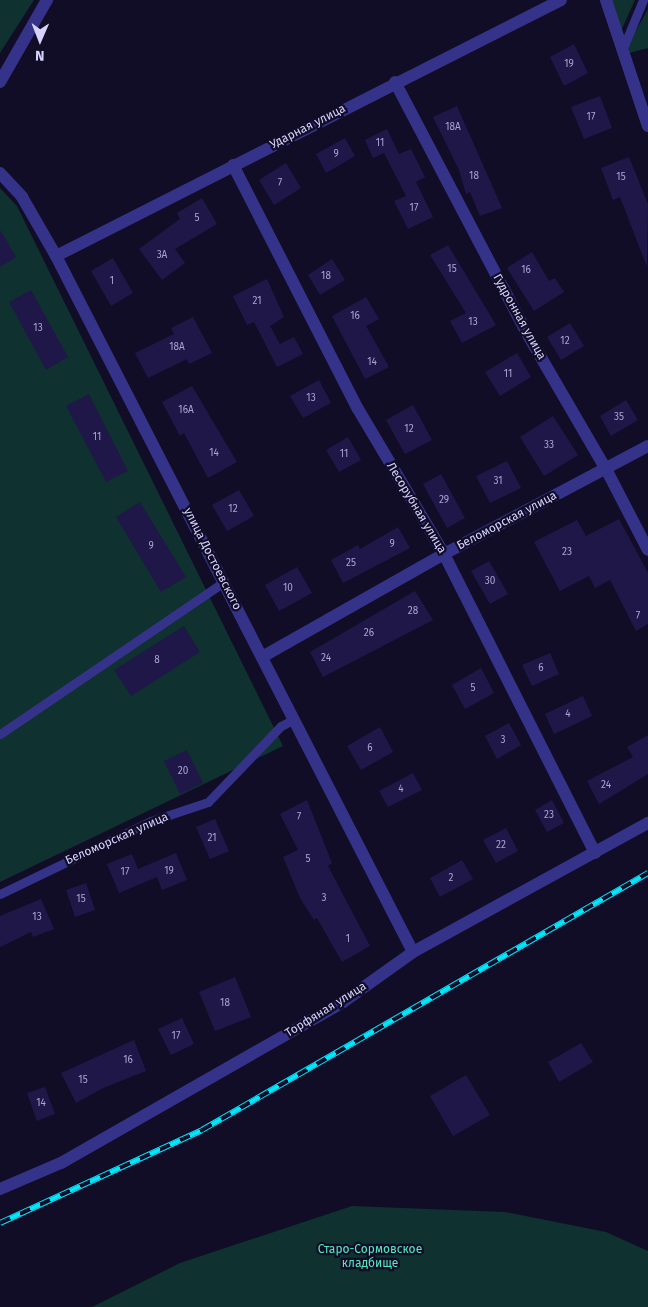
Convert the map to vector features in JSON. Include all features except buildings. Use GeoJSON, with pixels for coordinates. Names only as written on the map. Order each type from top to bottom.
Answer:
{"type":"FeatureCollection","features":[{"type":"Feature","properties":{"kind":"street"},"geometry":{"type":"LineString","coordinates":[[0,82],[47,0]]}},
{"type":"Feature","properties":{"kind":"street","name":"Ударная улица"},"geometry":{"type":"LineString","coordinates":[[56,256],[395,82],[561,0]]}},
{"type":"Feature","properties":{"kind":"street"},"geometry":{"type":"LineString","coordinates":[[606,0],[648,126]]}},
{"type":"Feature","properties":{"kind":"street","name":"Гудронная улица"},"geometry":{"type":"LineString","coordinates":[[395,82],[525,330],[606,468],[648,550]]}},
{"type":"Feature","properties":{"kind":"street","name":"Лесорубная улица"},"geometry":{"type":"LineString","coordinates":[[233,165],[358,409],[444,554],[595,852]]}},
{"type":"Feature","properties":{"kind":"street","name":"улица Достоевского"},"geometry":{"type":"LineString","coordinates":[[0,173],[22,197],[56,256],[413,952]]}},
{"type":"Feature","properties":{"kind":"street","name":"Беломорская улица"},"geometry":{"type":"LineString","coordinates":[[262,657],[444,554],[648,446]]}},
{"type":"Feature","properties":{"kind":"street","name":"Торфяная улица"},"geometry":{"type":"LineString","coordinates":[[0,1189],[61,1163],[334,1007],[413,952],[648,823]]}},
{"type":"Feature","properties":{"kind":"lane"},"geometry":{"type":"LineString","coordinates":[[623,50],[626,36],[643,0]]}},
{"type":"Feature","properties":{"kind":"lane"},"geometry":{"type":"LineString","coordinates":[[0,734],[224,582]]}},
{"type":"Feature","properties":{"kind":"lane","name":"Беломорская улица"},"geometry":{"type":"LineString","coordinates":[[0,894],[151,821],[208,802],[281,726],[294,719]]}},
{"type":"Feature","properties":{"kind":"green space"},"geometry":{"type":"Polygon","coordinates":[[[0,0],[34,0],[0,53],[0,0]]]}},
{"type":"Feature","properties":{"kind":"green space"},"geometry":{"type":"Polygon","coordinates":[[[611,0],[635,0],[621,31],[611,0]]]}},
{"type":"Feature","properties":{"kind":"green space"},"geometry":{"type":"Polygon","coordinates":[[[648,9],[648,48],[629,53],[629,43],[648,9]]]}},
{"type":"Feature","properties":{"kind":"green space"},"geometry":{"type":"Polygon","coordinates":[[[0,188],[17,206],[283,746],[0,882],[0,188]]]}},
{"type":"Feature","properties":{"kind":"green space","name":"Старо-Сормовское кладбище"},"geometry":{"type":"Polygon","coordinates":[[[352,1206],[505,1212],[606,1232],[648,1251],[648,1307],[92,1307],[180,1263],[352,1206]]]}},
{"type":"Feature","properties":{"kind":"railway"},"geometry":{"type":"LineString","coordinates":[[0,1223],[202,1130],[648,873]]}}]}
